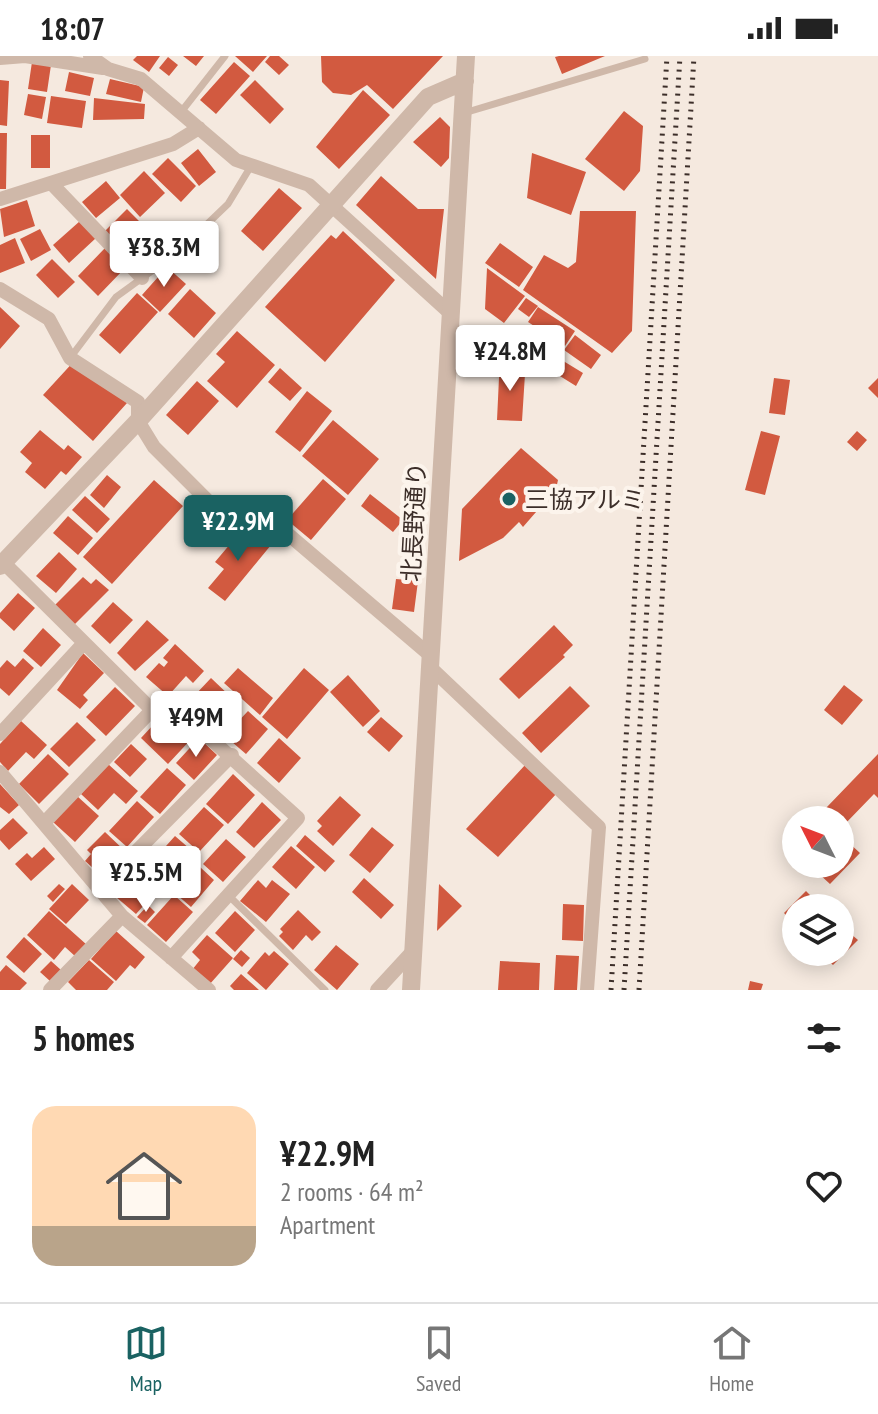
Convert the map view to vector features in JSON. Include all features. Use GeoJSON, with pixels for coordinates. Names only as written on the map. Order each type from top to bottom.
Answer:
{"type":"FeatureCollection","features":[{"type":"Feature","properties":{"kind":"street"},"geometry":{"type":"LineString","coordinates":[[0,58],[25,56],[108,69],[141,79],[236,160],[309,185],[450,313]]}},
{"type":"Feature","properties":{"kind":"street"},"geometry":{"type":"LineString","coordinates":[[90,56],[108,69]]}},
{"type":"Feature","properties":{"kind":"street","name":"北長野通り"},"geometry":{"type":"LineString","coordinates":[[411,990],[465,57]]}},
{"type":"Feature","properties":{"kind":"street"},"geometry":{"type":"LineString","coordinates":[[152,710],[2,564],[138,421],[428,97],[465,81]]}},
{"type":"Feature","properties":{"kind":"street"},"geometry":{"type":"LineString","coordinates":[[0,199],[173,144],[199,128]]}},
{"type":"Feature","properties":{"kind":"street"},"geometry":{"type":"LineString","coordinates":[[51,183],[142,278]]}},
{"type":"Feature","properties":{"kind":"street"},"geometry":{"type":"LineString","coordinates":[[0,289],[49,319],[70,358],[138,402],[138,421],[154,447],[235,528],[289,535],[431,662],[599,827],[587,990]]}},
{"type":"Feature","properties":{"kind":"street"},"geometry":{"type":"LineString","coordinates":[[0,734],[83,644]]}},
{"type":"Feature","properties":{"kind":"street"},"geometry":{"type":"LineString","coordinates":[[44,823],[152,710],[171,703],[298,818],[171,958]]}},
{"type":"Feature","properties":{"kind":"street"},"geometry":{"type":"LineString","coordinates":[[100,888],[232,755]]}},
{"type":"Feature","properties":{"kind":"street"},"geometry":{"type":"LineString","coordinates":[[0,772],[122,916],[209,990]]}},
{"type":"Feature","properties":{"kind":"street"},"geometry":{"type":"LineString","coordinates":[[50,990],[122,916]]}},
{"type":"Feature","properties":{"kind":"street"},"geometry":{"type":"LineString","coordinates":[[377,990],[412,952]]}},
{"type":"Feature","properties":{"kind":"lane"},"geometry":{"type":"LineString","coordinates":[[181,112],[225,56]]}},
{"type":"Feature","properties":{"kind":"lane"},"geometry":{"type":"LineString","coordinates":[[462,114],[645,59]]}},
{"type":"Feature","properties":{"kind":"lane"},"geometry":{"type":"LineString","coordinates":[[70,358],[116,297],[178,252],[228,204],[251,166]]}},
{"type":"Feature","properties":{"kind":"lane"},"geometry":{"type":"LineString","coordinates":[[228,895],[325,990]]}},
{"type":"Feature","properties":{"kind":"building"},"geometry":{"type":"Polygon","coordinates":[[[137,56],[160,56],[149,72],[133,60],[137,56]]]}},
{"type":"Feature","properties":{"kind":"building"},"geometry":{"type":"Polygon","coordinates":[[[183,56],[204,56],[196,66],[183,56]]]}},
{"type":"Feature","properties":{"kind":"building"},"geometry":{"type":"Polygon","coordinates":[[[235,56],[267,56],[253,72],[235,56]]]}},
{"type":"Feature","properties":{"kind":"building"},"geometry":{"type":"Polygon","coordinates":[[[270,56],[279,56],[289,65],[279,75],[265,62],[270,56]]]}},
{"type":"Feature","properties":{"kind":"building"},"geometry":{"type":"Polygon","coordinates":[[[321,56],[443,56],[393,109],[367,85],[351,95],[333,93],[322,82],[321,56]]]}},
{"type":"Feature","properties":{"kind":"building"},"geometry":{"type":"Polygon","coordinates":[[[605,56],[562,74],[555,57],[605,56]]]}},
{"type":"Feature","properties":{"kind":"building"},"geometry":{"type":"Polygon","coordinates":[[[168,57],[178,65],[169,76],[159,68],[168,57]]]}},
{"type":"Feature","properties":{"kind":"building"},"geometry":{"type":"Polygon","coordinates":[[[32,62],[51,65],[47,92],[28,89],[32,62]]]}},
{"type":"Feature","properties":{"kind":"building"},"geometry":{"type":"Polygon","coordinates":[[[234,62],[250,76],[216,114],[200,100],[234,62]]]}},
{"type":"Feature","properties":{"kind":"building"},"geometry":{"type":"Polygon","coordinates":[[[69,72],[94,78],[90,96],[65,91],[69,72]]]}},
{"type":"Feature","properties":{"kind":"building"},"geometry":{"type":"Polygon","coordinates":[[[110,79],[144,87],[141,102],[106,94],[110,79]]]}},
{"type":"Feature","properties":{"kind":"building"},"geometry":{"type":"Polygon","coordinates":[[[0,80],[9,81],[7,126],[0,125],[0,80]]]}},
{"type":"Feature","properties":{"kind":"building"},"geometry":{"type":"Polygon","coordinates":[[[255,80],[284,109],[270,124],[240,95],[255,80]]]}},
{"type":"Feature","properties":{"kind":"building"},"geometry":{"type":"Polygon","coordinates":[[[363,90],[390,115],[339,169],[316,147],[363,90]]]}},
{"type":"Feature","properties":{"kind":"building"},"geometry":{"type":"Polygon","coordinates":[[[28,94],[46,97],[42,119],[24,115],[28,94]]]}},
{"type":"Feature","properties":{"kind":"building"},"geometry":{"type":"Polygon","coordinates":[[[51,96],[86,101],[82,128],[47,123],[51,96]]]}},
{"type":"Feature","properties":{"kind":"building"},"geometry":{"type":"Polygon","coordinates":[[[94,98],[145,104],[144,119],[93,120],[94,98]]]}},
{"type":"Feature","properties":{"kind":"building"},"geometry":{"type":"Polygon","coordinates":[[[624,111],[643,126],[640,171],[624,191],[585,159],[624,111]]]}},
{"type":"Feature","properties":{"kind":"building"},"geometry":{"type":"Polygon","coordinates":[[[440,117],[450,127],[449,158],[441,167],[413,142],[440,117]]]}},
{"type":"Feature","properties":{"kind":"building"},"geometry":{"type":"Polygon","coordinates":[[[0,133],[7,133],[6,189],[0,189],[0,133]]]}},
{"type":"Feature","properties":{"kind":"building"},"geometry":{"type":"Polygon","coordinates":[[[31,135],[50,135],[50,168],[31,168],[31,135]]]}},
{"type":"Feature","properties":{"kind":"building"},"geometry":{"type":"Polygon","coordinates":[[[198,149],[216,172],[199,186],[181,163],[198,149]]]}},
{"type":"Feature","properties":{"kind":"building"},"geometry":{"type":"Polygon","coordinates":[[[532,153],[586,172],[571,215],[527,198],[532,153]]]}},
{"type":"Feature","properties":{"kind":"building"},"geometry":{"type":"Polygon","coordinates":[[[168,158],[196,186],[181,202],[152,174],[168,158]]]}},
{"type":"Feature","properties":{"kind":"building"},"geometry":{"type":"Polygon","coordinates":[[[144,171],[165,193],[140,217],[120,195],[144,171]]]}},
{"type":"Feature","properties":{"kind":"building"},"geometry":{"type":"Polygon","coordinates":[[[381,176],[418,209],[444,209],[436,279],[356,205],[381,176]]]}},
{"type":"Feature","properties":{"kind":"building"},"geometry":{"type":"Polygon","coordinates":[[[106,181],[120,198],[96,218],[82,202],[106,181]]]}},
{"type":"Feature","properties":{"kind":"building"},"geometry":{"type":"Polygon","coordinates":[[[279,188],[302,208],[263,251],[241,231],[279,188]]]}},
{"type":"Feature","properties":{"kind":"building"},"geometry":{"type":"Polygon","coordinates":[[[27,200],[35,226],[4,237],[0,209],[27,200]]]}},
{"type":"Feature","properties":{"kind":"building"},"geometry":{"type":"Polygon","coordinates":[[[127,209],[142,224],[135,231],[161,257],[148,269],[105,231],[127,209]]]}},
{"type":"Feature","properties":{"kind":"building"},"geometry":{"type":"Polygon","coordinates":[[[580,211],[636,211],[632,331],[612,353],[523,290],[544,255],[568,268],[576,262],[580,211]]]}},
{"type":"Feature","properties":{"kind":"building"},"geometry":{"type":"Polygon","coordinates":[[[80,221],[96,238],[69,263],[53,245],[80,221]]]}},
{"type":"Feature","properties":{"kind":"building"},"geometry":{"type":"Polygon","coordinates":[[[40,229],[51,250],[31,261],[20,239],[40,229]]]}},
{"type":"Feature","properties":{"kind":"building"},"geometry":{"type":"Polygon","coordinates":[[[343,231],[395,280],[325,362],[265,307],[331,235],[336,239],[343,231]]]}},
{"type":"Feature","properties":{"kind":"building"},"geometry":{"type":"Polygon","coordinates":[[[15,238],[25,263],[0,273],[0,245],[15,238]]]}},
{"type":"Feature","properties":{"kind":"building"},"geometry":{"type":"Polygon","coordinates":[[[500,243],[533,267],[519,287],[485,263],[500,243]]]}},
{"type":"Feature","properties":{"kind":"building"},"geometry":{"type":"Polygon","coordinates":[[[105,248],[125,268],[98,296],[78,276],[105,248]]]}},
{"type":"Feature","properties":{"kind":"building"},"geometry":{"type":"Polygon","coordinates":[[[52,259],[75,282],[58,298],[36,275],[52,259]]]}},
{"type":"Feature","properties":{"kind":"building"},"geometry":{"type":"Polygon","coordinates":[[[167,267],[186,284],[160,312],[142,295],[167,267]]]}},
{"type":"Feature","properties":{"kind":"building"},"geometry":{"type":"Polygon","coordinates":[[[487,268],[525,296],[504,323],[485,309],[487,268]]]}},
{"type":"Feature","properties":{"kind":"building"},"geometry":{"type":"Polygon","coordinates":[[[190,289],[216,313],[194,338],[168,314],[190,289]]]}},
{"type":"Feature","properties":{"kind":"building"},"geometry":{"type":"Polygon","coordinates":[[[137,293],[158,312],[120,354],[99,335],[137,293]]]}},
{"type":"Feature","properties":{"kind":"building"},"geometry":{"type":"Polygon","coordinates":[[[526,298],[538,306],[529,317],[518,309],[526,298]]]}},
{"type":"Feature","properties":{"kind":"building"},"geometry":{"type":"Polygon","coordinates":[[[0,307],[20,326],[0,349],[0,307]]]}},
{"type":"Feature","properties":{"kind":"building"},"geometry":{"type":"Polygon","coordinates":[[[538,307],[575,331],[565,346],[528,322],[538,307]]]}},
{"type":"Feature","properties":{"kind":"building"},"geometry":{"type":"Polygon","coordinates":[[[237,331],[275,365],[237,408],[207,381],[225,362],[216,354],[237,331]]]}},
{"type":"Feature","properties":{"kind":"building"},"geometry":{"type":"Polygon","coordinates":[[[575,335],[601,355],[591,369],[564,350],[575,335]]]}},
{"type":"Feature","properties":{"kind":"building"},"geometry":{"type":"Polygon","coordinates":[[[542,348],[583,373],[576,386],[534,360],[542,348]]]}},
{"type":"Feature","properties":{"kind":"building"},"geometry":{"type":"Polygon","coordinates":[[[500,357],[525,374],[522,421],[497,420],[500,357]]]}},
{"type":"Feature","properties":{"kind":"building"},"geometry":{"type":"Polygon","coordinates":[[[77,358],[127,403],[93,441],[43,395],[77,358]]]}},
{"type":"Feature","properties":{"kind":"building"},"geometry":{"type":"Polygon","coordinates":[[[280,368],[302,388],[290,401],[268,382],[280,368]]]}},
{"type":"Feature","properties":{"kind":"building"},"geometry":{"type":"Polygon","coordinates":[[[774,378],[790,380],[785,415],[769,413],[774,378]]]}},
{"type":"Feature","properties":{"kind":"building"},"geometry":{"type":"Polygon","coordinates":[[[878,378],[878,398],[868,388],[878,378]]]}},
{"type":"Feature","properties":{"kind":"building"},"geometry":{"type":"Polygon","coordinates":[[[197,381],[219,401],[188,435],[166,415],[197,381]]]}},
{"type":"Feature","properties":{"kind":"building"},"geometry":{"type":"Polygon","coordinates":[[[307,391],[332,411],[300,452],[275,432],[307,391]]]}},
{"type":"Feature","properties":{"kind":"building"},"geometry":{"type":"Polygon","coordinates":[[[333,420],[379,459],[348,495],[302,456],[333,420]]]}},
{"type":"Feature","properties":{"kind":"building"},"geometry":{"type":"Polygon","coordinates":[[[40,430],[64,450],[68,445],[82,457],[66,475],[61,471],[45,489],[25,472],[32,463],[20,452],[40,430]]]}},
{"type":"Feature","properties":{"kind":"building"},"geometry":{"type":"Polygon","coordinates":[[[761,431],[780,436],[765,495],[745,490],[761,431]]]}},
{"type":"Feature","properties":{"kind":"building"},"geometry":{"type":"Polygon","coordinates":[[[857,431],[867,440],[857,451],[847,442],[857,431]]]}},
{"type":"Feature","properties":{"kind":"building","name":"三協アルミ"},"geometry":{"type":"Polygon","coordinates":[[[521,448],[558,480],[556,489],[523,527],[519,522],[503,538],[459,561],[462,509],[521,448]]]}},
{"type":"Feature","properties":{"kind":"building"},"geometry":{"type":"Polygon","coordinates":[[[107,475],[121,487],[104,508],[90,495],[107,475]]]}},
{"type":"Feature","properties":{"kind":"building"},"geometry":{"type":"Polygon","coordinates":[[[323,479],[346,499],[311,540],[287,520],[323,479]]]}},
{"type":"Feature","properties":{"kind":"building"},"geometry":{"type":"Polygon","coordinates":[[[154,480],[183,506],[112,584],[83,557],[154,480]]]}},
{"type":"Feature","properties":{"kind":"building"},"geometry":{"type":"Polygon","coordinates":[[[370,494],[403,520],[393,532],[361,506],[370,494]]]}},
{"type":"Feature","properties":{"kind":"building"},"geometry":{"type":"Polygon","coordinates":[[[85,496],[110,519],[97,533],[72,510],[85,496]]]}},
{"type":"Feature","properties":{"kind":"building"},"geometry":{"type":"Polygon","coordinates":[[[68,516],[93,538],[78,555],[53,533],[68,516]]]}},
{"type":"Feature","properties":{"kind":"building"},"geometry":{"type":"Polygon","coordinates":[[[230,536],[261,537],[271,545],[225,601],[208,588],[224,569],[215,562],[231,543],[227,540],[230,536]]]}},
{"type":"Feature","properties":{"kind":"building"},"geometry":{"type":"Polygon","coordinates":[[[59,552],[77,569],[56,593],[36,576],[59,552]]]}},
{"type":"Feature","properties":{"kind":"building"},"geometry":{"type":"Polygon","coordinates":[[[83,577],[91,584],[96,579],[109,590],[73,626],[52,608],[83,577]]]}},
{"type":"Feature","properties":{"kind":"building"},"geometry":{"type":"Polygon","coordinates":[[[396,579],[418,581],[414,612],[392,609],[396,579]]]}},
{"type":"Feature","properties":{"kind":"building"},"geometry":{"type":"Polygon","coordinates":[[[18,593],[35,608],[14,631],[0,618],[0,613],[18,593]]]}},
{"type":"Feature","properties":{"kind":"building"},"geometry":{"type":"Polygon","coordinates":[[[113,602],[133,620],[110,644],[91,626],[113,602]]]}},
{"type":"Feature","properties":{"kind":"building"},"geometry":{"type":"Polygon","coordinates":[[[147,620],[169,640],[135,671],[117,653],[147,620]]]}},
{"type":"Feature","properties":{"kind":"building"},"geometry":{"type":"Polygon","coordinates":[[[554,625],[573,645],[563,655],[565,657],[519,699],[499,679],[554,625]]]}},
{"type":"Feature","properties":{"kind":"building"},"geometry":{"type":"Polygon","coordinates":[[[43,628],[61,645],[41,667],[23,651],[43,628]]]}},
{"type":"Feature","properties":{"kind":"building"},"geometry":{"type":"Polygon","coordinates":[[[175,644],[204,671],[193,683],[186,676],[168,696],[146,677],[159,663],[164,667],[168,662],[163,658],[175,644]]]}},
{"type":"Feature","properties":{"kind":"building"},"geometry":{"type":"Polygon","coordinates":[[[83,653],[104,673],[83,695],[88,700],[80,709],[57,690],[83,653]]]}},
{"type":"Feature","properties":{"kind":"building"},"geometry":{"type":"Polygon","coordinates":[[[23,658],[34,668],[9,696],[0,688],[0,668],[7,660],[15,667],[23,658]]]}},
{"type":"Feature","properties":{"kind":"building"},"geometry":{"type":"Polygon","coordinates":[[[238,668],[273,698],[260,715],[224,683],[238,668]]]}},
{"type":"Feature","properties":{"kind":"building"},"geometry":{"type":"Polygon","coordinates":[[[304,668],[329,690],[287,739],[262,717],[304,668]]]}},
{"type":"Feature","properties":{"kind":"building"},"geometry":{"type":"Polygon","coordinates":[[[348,675],[380,711],[363,727],[330,692],[348,675]]]}},
{"type":"Feature","properties":{"kind":"building"},"geometry":{"type":"Polygon","coordinates":[[[211,678],[232,698],[209,722],[192,705],[198,698],[195,695],[211,678]]]}},
{"type":"Feature","properties":{"kind":"building"},"geometry":{"type":"Polygon","coordinates":[[[844,685],[863,700],[842,725],[824,710],[844,685]]]}},
{"type":"Feature","properties":{"kind":"building"},"geometry":{"type":"Polygon","coordinates":[[[570,686],[590,706],[541,753],[522,733],[570,686]]]}},
{"type":"Feature","properties":{"kind":"building"},"geometry":{"type":"Polygon","coordinates":[[[115,687],[135,706],[106,736],[86,717],[115,687]]]}},
{"type":"Feature","properties":{"kind":"building"},"geometry":{"type":"Polygon","coordinates":[[[167,710],[194,736],[168,764],[141,738],[167,710]]]}},
{"type":"Feature","properties":{"kind":"building"},"geometry":{"type":"Polygon","coordinates":[[[248,711],[268,729],[246,754],[232,742],[239,734],[232,728],[248,711]]]}},
{"type":"Feature","properties":{"kind":"building"},"geometry":{"type":"Polygon","coordinates":[[[381,717],[403,736],[389,752],[367,732],[381,717]]]}},
{"type":"Feature","properties":{"kind":"building"},"geometry":{"type":"Polygon","coordinates":[[[21,721],[47,745],[34,759],[26,752],[8,771],[0,762],[0,744],[21,721]]]}},
{"type":"Feature","properties":{"kind":"building"},"geometry":{"type":"Polygon","coordinates":[[[77,722],[96,740],[69,767],[50,749],[77,722]]]}},
{"type":"Feature","properties":{"kind":"building"},"geometry":{"type":"Polygon","coordinates":[[[199,738],[217,755],[194,780],[176,763],[199,738]]]}},
{"type":"Feature","properties":{"kind":"building"},"geometry":{"type":"Polygon","coordinates":[[[279,738],[301,758],[279,783],[257,763],[279,738]]]}},
{"type":"Feature","properties":{"kind":"building"},"geometry":{"type":"Polygon","coordinates":[[[131,744],[147,759],[130,777],[114,762],[131,744]]]}},
{"type":"Feature","properties":{"kind":"building"},"geometry":{"type":"Polygon","coordinates":[[[48,754],[69,774],[39,804],[19,784],[48,754]]]}},
{"type":"Feature","properties":{"kind":"building"},"geometry":{"type":"Polygon","coordinates":[[[878,754],[878,798],[874,794],[854,815],[854,806],[828,806],[878,754]]]}},
{"type":"Feature","properties":{"kind":"building"},"geometry":{"type":"Polygon","coordinates":[[[108,764],[138,791],[126,804],[114,793],[98,810],[81,794],[108,764]]]}},
{"type":"Feature","properties":{"kind":"building"},"geometry":{"type":"Polygon","coordinates":[[[526,764],[557,793],[498,857],[466,829],[526,764]]]}},
{"type":"Feature","properties":{"kind":"building"},"geometry":{"type":"Polygon","coordinates":[[[167,768],[186,785],[160,814],[140,797],[167,768]]]}},
{"type":"Feature","properties":{"kind":"building"},"geometry":{"type":"Polygon","coordinates":[[[233,774],[255,795],[228,824],[206,804],[233,774]]]}},
{"type":"Feature","properties":{"kind":"building"},"geometry":{"type":"Polygon","coordinates":[[[0,784],[19,805],[9,814],[0,807],[0,784]]]}},
{"type":"Feature","properties":{"kind":"building"},"geometry":{"type":"Polygon","coordinates":[[[77,796],[99,816],[75,842],[53,822],[77,796]]]}},
{"type":"Feature","properties":{"kind":"building"},"geometry":{"type":"Polygon","coordinates":[[[340,796],[361,815],[333,846],[317,831],[322,826],[317,821],[340,796]]]}},
{"type":"Feature","properties":{"kind":"building"},"geometry":{"type":"Polygon","coordinates":[[[137,801],[154,817],[127,847],[109,831],[137,801]]]}},
{"type":"Feature","properties":{"kind":"building"},"geometry":{"type":"Polygon","coordinates":[[[262,802],[281,820],[254,848],[236,832],[262,802]]]}},
{"type":"Feature","properties":{"kind":"building"},"geometry":{"type":"Polygon","coordinates":[[[204,807],[224,825],[199,852],[179,834],[204,807]]]}},
{"type":"Feature","properties":{"kind":"building"},"geometry":{"type":"Polygon","coordinates":[[[13,818],[28,833],[9,850],[0,840],[0,830],[13,818]]]}},
{"type":"Feature","properties":{"kind":"building"},"geometry":{"type":"Polygon","coordinates":[[[372,827],[394,845],[370,873],[349,855],[372,827]]]}},
{"type":"Feature","properties":{"kind":"building"},"geometry":{"type":"Polygon","coordinates":[[[105,832],[125,851],[102,876],[85,861],[91,854],[87,850],[105,832]]]}},
{"type":"Feature","properties":{"kind":"building"},"geometry":{"type":"Polygon","coordinates":[[[305,835],[335,861],[325,872],[296,846],[305,835]]]}},
{"type":"Feature","properties":{"kind":"building"},"geometry":{"type":"Polygon","coordinates":[[[175,836],[190,849],[172,870],[157,856],[175,836]]]}},
{"type":"Feature","properties":{"kind":"building"},"geometry":{"type":"Polygon","coordinates":[[[226,839],[246,857],[223,882],[203,864],[226,839]]]}},
{"type":"Feature","properties":{"kind":"building"},"geometry":{"type":"Polygon","coordinates":[[[291,846],[315,867],[296,889],[272,867],[291,846]]]}},
{"type":"Feature","properties":{"kind":"building"},"geometry":{"type":"Polygon","coordinates":[[[44,847],[55,859],[31,881],[15,864],[27,853],[32,858],[44,847]]]}},
{"type":"Feature","properties":{"kind":"building"},"geometry":{"type":"Polygon","coordinates":[[[143,867],[163,884],[136,914],[116,897],[143,867]]]}},
{"type":"Feature","properties":{"kind":"building"},"geometry":{"type":"Polygon","coordinates":[[[200,867],[214,880],[191,907],[176,894],[200,867]]]}},
{"type":"Feature","properties":{"kind":"building"},"geometry":{"type":"Polygon","coordinates":[[[364,878],[394,905],[381,919],[352,892],[364,878]]]}},
{"type":"Feature","properties":{"kind":"building"},"geometry":{"type":"Polygon","coordinates":[[[258,880],[266,888],[272,880],[290,894],[266,922],[240,901],[258,880]]]}},
{"type":"Feature","properties":{"kind":"building"},"geometry":{"type":"Polygon","coordinates":[[[59,884],[65,889],[53,902],[47,896],[59,884]]]}},
{"type":"Feature","properties":{"kind":"building"},"geometry":{"type":"Polygon","coordinates":[[[72,884],[89,900],[66,924],[49,909],[72,884]]]}},
{"type":"Feature","properties":{"kind":"building"},"geometry":{"type":"Polygon","coordinates":[[[439,884],[462,906],[437,931],[439,884]]]}},
{"type":"Feature","properties":{"kind":"building"},"geometry":{"type":"Polygon","coordinates":[[[174,895],[193,912],[166,942],[147,925],[174,895]]]}},
{"type":"Feature","properties":{"kind":"building"},"geometry":{"type":"Polygon","coordinates":[[[563,904],[584,905],[583,941],[562,940],[563,904]]]}},
{"type":"Feature","properties":{"kind":"building"},"geometry":{"type":"Polygon","coordinates":[[[148,905],[155,912],[145,923],[137,917],[148,905]]]}},
{"type":"Feature","properties":{"kind":"building"},"geometry":{"type":"Polygon","coordinates":[[[298,910],[321,932],[312,941],[306,935],[293,950],[279,936],[283,932],[280,929],[298,910]]]}},
{"type":"Feature","properties":{"kind":"building"},"geometry":{"type":"Polygon","coordinates":[[[49,911],[87,945],[76,957],[65,947],[54,960],[27,935],[49,911]]]}},
{"type":"Feature","properties":{"kind":"building"},"geometry":{"type":"Polygon","coordinates":[[[235,911],[255,930],[235,952],[215,933],[235,911]]]}},
{"type":"Feature","properties":{"kind":"building"},"geometry":{"type":"Polygon","coordinates":[[[116,931],[145,957],[135,969],[130,965],[116,981],[91,959],[116,931]]]}},
{"type":"Feature","properties":{"kind":"building"},"geometry":{"type":"Polygon","coordinates":[[[207,935],[233,958],[209,985],[192,970],[200,960],[192,952],[207,935]]]}},
{"type":"Feature","properties":{"kind":"building"},"geometry":{"type":"Polygon","coordinates":[[[24,937],[42,954],[24,973],[6,957],[24,937]]]}},
{"type":"Feature","properties":{"kind":"building"},"geometry":{"type":"Polygon","coordinates":[[[336,945],[359,964],[337,990],[314,970],[336,945]]]}},
{"type":"Feature","properties":{"kind":"building"},"geometry":{"type":"Polygon","coordinates":[[[241,950],[250,958],[242,967],[233,959],[241,950]]]}},
{"type":"Feature","properties":{"kind":"building"},"geometry":{"type":"Polygon","coordinates":[[[274,951],[289,964],[266,990],[247,973],[265,952],[269,956],[274,951]]]}},
{"type":"Feature","properties":{"kind":"building"},"geometry":{"type":"Polygon","coordinates":[[[556,955],[579,956],[577,990],[554,990],[556,955]]]}},
{"type":"Feature","properties":{"kind":"building"},"geometry":{"type":"Polygon","coordinates":[[[89,960],[114,982],[107,990],[76,990],[68,982],[89,960]]]}},
{"type":"Feature","properties":{"kind":"building"},"geometry":{"type":"Polygon","coordinates":[[[51,961],[61,970],[50,981],[40,972],[51,961]]]}},
{"type":"Feature","properties":{"kind":"building"},"geometry":{"type":"Polygon","coordinates":[[[500,961],[540,963],[539,990],[498,990],[500,961]]]}},
{"type":"Feature","properties":{"kind":"building"},"geometry":{"type":"Polygon","coordinates":[[[6,965],[27,983],[20,990],[0,990],[0,972],[6,965]]]}},
{"type":"Feature","properties":{"kind":"building"},"geometry":{"type":"Polygon","coordinates":[[[241,974],[259,990],[234,990],[230,986],[241,974]]]}},
{"type":"Feature","properties":{"kind":"building"},"geometry":{"type":"Polygon","coordinates":[[[750,981],[763,984],[761,990],[748,990],[750,981]]]}},
{"type":"Feature","properties":{"kind":"railway"},"geometry":{"type":"LineString","coordinates":[[611,990],[667,56]]}},
{"type":"Feature","properties":{"kind":"railway"},"geometry":{"type":"LineString","coordinates":[[624,990],[680,56]]}},
{"type":"Feature","properties":{"kind":"railway"},"geometry":{"type":"LineString","coordinates":[[639,990],[694,56]]}},
{"type":"Feature","properties":{"kind":"place","name":"三協アルミ"},"geometry":{"type":"Point","coordinates":[509,499]}}]}
